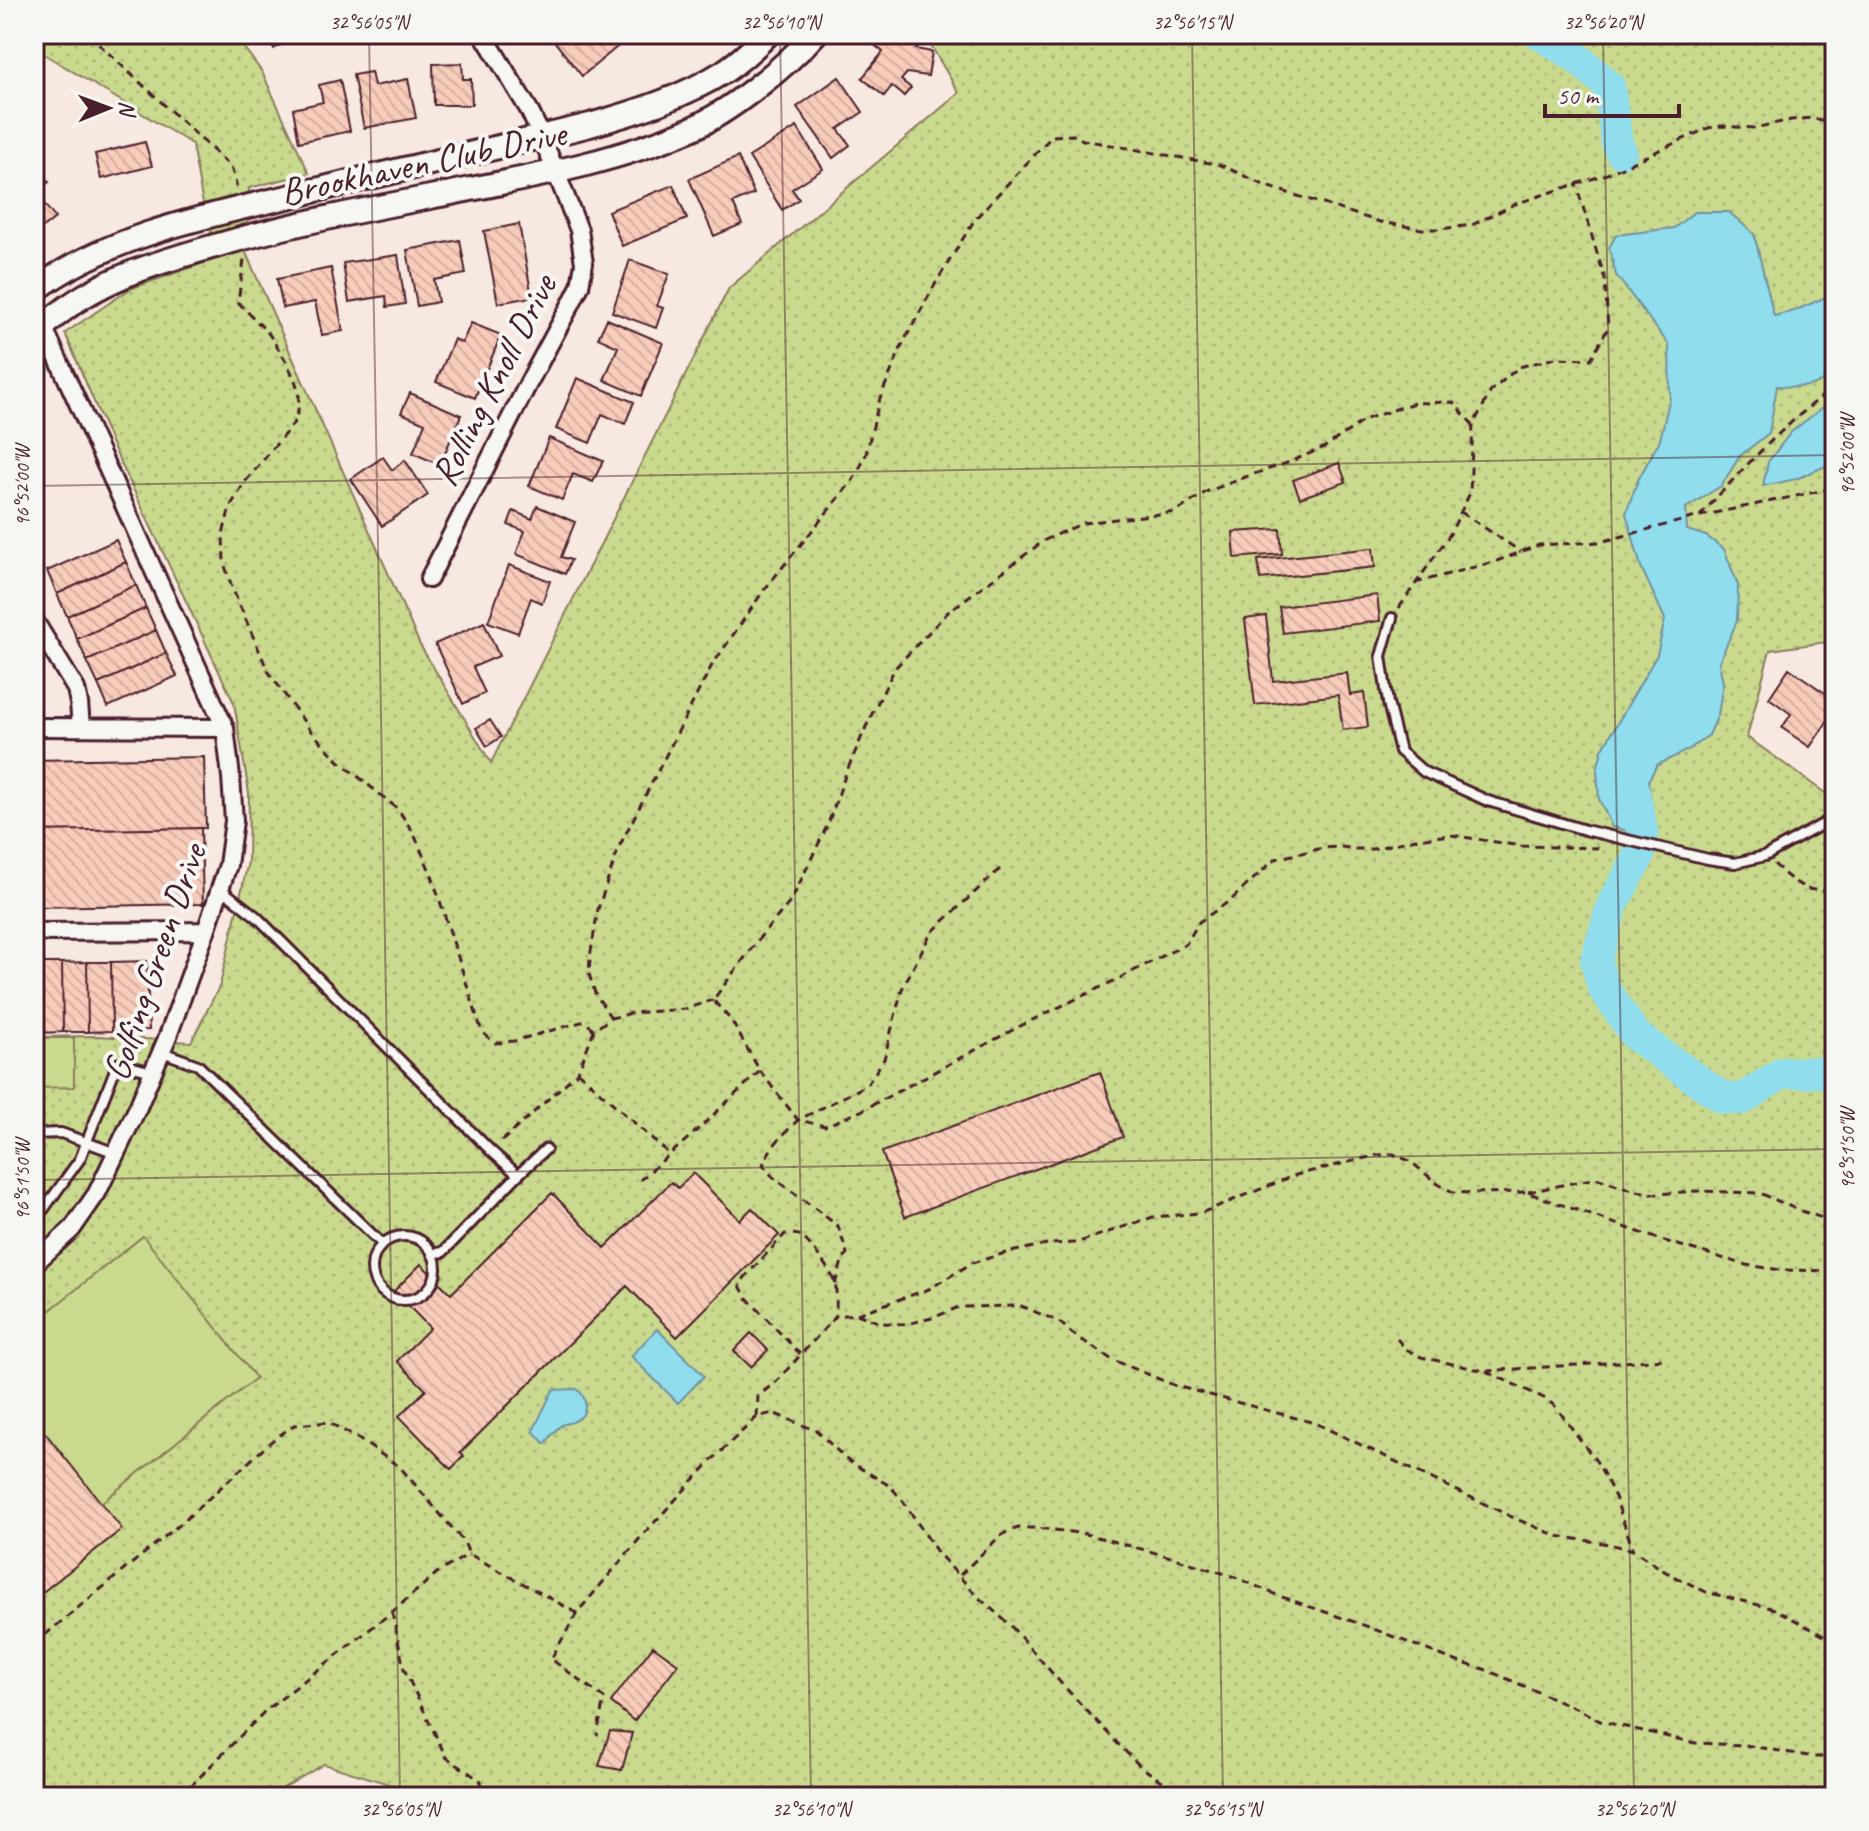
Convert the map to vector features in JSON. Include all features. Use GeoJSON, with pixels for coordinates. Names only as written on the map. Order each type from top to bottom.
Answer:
{"type":"FeatureCollection","features":[{"type":"Feature","properties":{"kind":"main road","name":"Brookhaven Club Drive"},"geometry":{"type":"LineString","coordinates":[[34,291],[74,266],[144,234],[640,111],[726,70],[768,34]]}},
{"type":"Feature","properties":{"kind":"main road","name":"Brookhaven Club Drive"},"geometry":{"type":"LineString","coordinates":[[39,332],[60,312],[88,294],[152,265],[336,216],[555,173],[630,152],[693,128],[772,75],[815,34]]}},
{"type":"Feature","properties":{"kind":"street","name":"Rolling Knoll Drive"},"geometry":{"type":"LineString","coordinates":[[429,579],[580,286],[584,263],[579,230],[542,137],[483,34]]}},
{"type":"Feature","properties":{"kind":"street","name":"Golfing Green Drive"},"geometry":{"type":"LineString","coordinates":[[34,306],[39,332],[225,728],[234,821],[228,865],[206,931],[161,1052],[116,1153],[97,1193],[72,1229],[37,1257]]}},
{"type":"Feature","properties":{"kind":"street"},"geometry":{"type":"LineString","coordinates":[[34,620],[76,689],[81,727]]}},
{"type":"Feature","properties":{"kind":"street"},"geometry":{"type":"LineString","coordinates":[[34,727],[225,728]]}},
{"type":"Feature","properties":{"kind":"street"},"geometry":{"type":"LineString","coordinates":[[34,932],[206,931]]}},
{"type":"Feature","properties":{"kind":"lane"},"geometry":{"type":"LineString","coordinates":[[1392,618],[1381,656],[1400,751],[1424,772],[1488,801],[1585,830],[1735,863],[1765,856],[1835,815]]}},
{"type":"Feature","properties":{"kind":"lane"},"geometry":{"type":"LineString","coordinates":[[220,889],[257,917],[518,1175]]}},
{"type":"Feature","properties":{"kind":"lane"},"geometry":{"type":"LineString","coordinates":[[161,1052],[198,1065],[382,1244]]}},
{"type":"Feature","properties":{"kind":"lane"},"geometry":{"type":"LineString","coordinates":[[34,1220],[80,1159],[119,1063],[152,1072]]}},
{"type":"Feature","properties":{"kind":"lane"},"geometry":{"type":"LineString","coordinates":[[34,1134],[61,1133],[116,1153]]}},
{"type":"Feature","properties":{"kind":"lane"},"geometry":{"type":"LineString","coordinates":[[432,1254],[443,1252],[546,1149]]}},
{"type":"Feature","properties":{"kind":"lane"},"geometry":{"type":"LineString","coordinates":[[410,1237],[427,1246],[432,1254],[435,1273],[425,1293],[415,1298],[393,1299],[376,1285],[372,1275],[375,1253],[390,1239],[410,1237]]}},
{"type":"Feature","properties":{"kind":"path"},"geometry":{"type":"LineString","coordinates":[[88,34],[231,167],[247,207]]}},
{"type":"Feature","properties":{"kind":"path"},"geometry":{"type":"LineString","coordinates":[[611,1018],[595,993],[589,974],[598,909],[619,847],[711,667],[764,590],[853,480],[865,458],[880,398],[904,341],[937,281],[975,219],[1052,136],[1074,135],[1083,140],[1221,165],[1266,186],[1333,208],[1380,222],[1422,229],[1472,225],[1515,204],[1607,174],[1708,128],[1754,128],[1811,118],[1835,124]]}},
{"type":"Feature","properties":{"kind":"path"},"geometry":{"type":"LineString","coordinates":[[1392,618],[1450,534],[1470,493],[1473,425],[1491,391],[1519,367],[1555,358],[1591,359],[1608,328],[1605,279],[1576,184]]}},
{"type":"Feature","properties":{"kind":"path"},"geometry":{"type":"LineString","coordinates":[[248,237],[238,302],[269,334],[296,383],[299,397],[293,424],[245,482],[230,507],[223,534],[224,563],[268,671],[310,730],[339,761],[398,809],[414,834],[432,876],[482,1032],[495,1043],[514,1041],[585,1021],[594,1030]]}},
{"type":"Feature","properties":{"kind":"path"},"geometry":{"type":"LineString","coordinates":[[1700,516],[1784,429],[1835,387]]}},
{"type":"Feature","properties":{"kind":"path"},"geometry":{"type":"LineString","coordinates":[[491,1151],[578,1072],[594,1030],[611,1018],[632,1013],[685,1009],[713,1000],[791,901],[828,824],[869,720],[895,668],[948,612],[1045,540],[1083,523],[1176,512],[1206,492],[1325,447],[1366,419],[1414,403],[1453,402],[1473,425]]}},
{"type":"Feature","properties":{"kind":"path"},"geometry":{"type":"LineString","coordinates":[[1415,583],[1497,561],[1539,545],[1600,542],[1700,516],[1835,488]]}},
{"type":"Feature","properties":{"kind":"path"},"geometry":{"type":"LineString","coordinates":[[1461,512],[1521,552]]}},
{"type":"Feature","properties":{"kind":"path"},"geometry":{"type":"LineString","coordinates":[[713,1000],[731,1020],[760,1071],[798,1120],[825,1126],[861,1111],[1024,1024],[1186,944],[1199,922],[1231,900],[1275,859],[1323,848],[1373,849],[1451,835],[1556,848],[1612,847],[1624,839]]}},
{"type":"Feature","properties":{"kind":"path"},"geometry":{"type":"LineString","coordinates":[[1765,856],[1806,889],[1835,892]]}},
{"type":"Feature","properties":{"kind":"path"},"geometry":{"type":"LineString","coordinates":[[835,1284],[847,1253],[838,1226],[773,1177],[763,1165],[767,1155],[776,1141],[798,1120],[867,1085],[884,1059],[902,989],[931,933],[1003,866]]}},
{"type":"Feature","properties":{"kind":"path"},"geometry":{"type":"LineString","coordinates":[[640,1180],[760,1071]]}},
{"type":"Feature","properties":{"kind":"path"},"geometry":{"type":"LineString","coordinates":[[578,1072],[669,1154]]}},
{"type":"Feature","properties":{"kind":"path"},"geometry":{"type":"LineString","coordinates":[[757,1417],[758,1396],[776,1382],[836,1316],[857,1314],[929,1289],[972,1263],[1002,1254],[1047,1244],[1076,1243],[1153,1217],[1201,1213],[1296,1175],[1378,1155],[1393,1154],[1410,1161],[1453,1192],[1526,1192],[1596,1178],[1656,1194],[1697,1191],[1760,1193],[1835,1222]]}},
{"type":"Feature","properties":{"kind":"path"},"geometry":{"type":"LineString","coordinates":[[1526,1192],[1661,1240],[1746,1265],[1781,1270],[1835,1271]]}},
{"type":"Feature","properties":{"kind":"path"},"geometry":{"type":"LineString","coordinates":[[801,1354],[747,1298],[740,1286],[785,1234],[798,1235],[810,1244],[832,1273],[836,1316]]}},
{"type":"Feature","properties":{"kind":"path"},"geometry":{"type":"LineString","coordinates":[[857,1314],[881,1323],[907,1324],[959,1307],[1021,1306],[1058,1321],[1111,1359],[1176,1386],[1315,1423],[1514,1518],[1557,1536],[1633,1550],[1666,1572],[1706,1592],[1775,1609],[1835,1642]]}},
{"type":"Feature","properties":{"kind":"path"},"geometry":{"type":"LineString","coordinates":[[1397,1339],[1406,1349],[1421,1357],[1485,1371],[1546,1399],[1556,1407],[1599,1465],[1615,1497],[1633,1550]]}},
{"type":"Feature","properties":{"kind":"path"},"geometry":{"type":"LineString","coordinates":[[1485,1371],[1666,1359]]}},
{"type":"Feature","properties":{"kind":"path"},"geometry":{"type":"LineString","coordinates":[[597,1736],[604,1698],[551,1659],[577,1613],[641,1537],[712,1460],[757,1417],[773,1413],[817,1431],[847,1460],[890,1486],[937,1552],[979,1598],[1010,1625],[1139,1765],[1193,1797]]}},
{"type":"Feature","properties":{"kind":"path"},"geometry":{"type":"LineString","coordinates":[[34,1644],[186,1519],[273,1440],[294,1425],[328,1422],[400,1467],[464,1542],[469,1554],[577,1613]]}},
{"type":"Feature","properties":{"kind":"path"},"geometry":{"type":"LineString","coordinates":[[960,1575],[1008,1531],[1037,1528],[1086,1534],[1235,1577],[1279,1596],[1484,1669],[1600,1721],[1695,1743],[1745,1745],[1814,1757],[1835,1757]]}},
{"type":"Feature","properties":{"kind":"path"},"geometry":{"type":"LineString","coordinates":[[180,1797],[264,1712],[437,1573],[469,1554]]}},
{"type":"Feature","properties":{"kind":"path"},"geometry":{"type":"LineString","coordinates":[[392,1612],[404,1669],[446,1757],[481,1781],[483,1797]]}},
{"type":"Feature","properties":{"kind":"green space"},"geometry":{"type":"Polygon","coordinates":[[[34,34],[234,34],[262,72],[309,173],[249,188],[246,253],[420,645],[491,763],[729,288],[959,93],[924,34],[1835,34],[1835,641],[1770,650],[1747,737],[1835,800],[1835,1797],[407,1797],[399,1787],[324,1764],[268,1797],[34,1797],[34,1037],[98,1036],[191,1042],[220,985],[248,862],[249,793],[234,703],[111,442],[65,333],[130,289],[218,258],[202,199],[192,144],[34,48],[34,34]]]}},
{"type":"Feature","properties":{"kind":"green space"},"geometry":{"type":"Polygon","coordinates":[[[34,1038],[74,1038],[74,1087],[34,1088],[34,1038]]]}},
{"type":"Feature","properties":{"kind":"green space"},"geometry":{"type":"Polygon","coordinates":[[[143,1236],[256,1378],[101,1503],[34,1419],[34,1323],[143,1236]]]}},
{"type":"Feature","properties":{"kind":"water"},"geometry":{"type":"Polygon","coordinates":[[[1694,212],[1729,212],[1754,234],[1774,316],[1835,293],[1835,374],[1807,386],[1777,386],[1769,433],[1740,456],[1721,486],[1686,508],[1687,530],[1706,536],[1724,549],[1738,585],[1737,621],[1719,662],[1723,683],[1718,715],[1709,735],[1688,750],[1657,765],[1648,781],[1655,826],[1649,836],[1612,827],[1599,799],[1597,770],[1602,750],[1657,655],[1665,619],[1641,567],[1626,513],[1638,480],[1660,440],[1670,397],[1669,345],[1616,275],[1609,248],[1616,235],[1674,228],[1694,212]]]}},
{"type":"Feature","properties":{"kind":"water"},"geometry":{"type":"Polygon","coordinates":[[[1835,398],[1835,462],[1796,479],[1763,486],[1768,462],[1791,432],[1835,398]]]}},
{"type":"Feature","properties":{"kind":"water"},"geometry":{"type":"Polygon","coordinates":[[[657,1329],[704,1376],[678,1403],[631,1356],[657,1329]]]}},
{"type":"Feature","properties":{"kind":"water"},"geometry":{"type":"Polygon","coordinates":[[[577,1389],[585,1401],[583,1414],[575,1421],[560,1426],[545,1444],[533,1431],[553,1390],[577,1389]]]}},
{"type":"Feature","properties":{"kind":"building"},"geometry":{"type":"Polygon","coordinates":[[[265,34],[299,34],[274,49],[265,34]]]}},
{"type":"Feature","properties":{"kind":"building"},"geometry":{"type":"Polygon","coordinates":[[[370,34],[403,34],[371,39],[370,34]]]}},
{"type":"Feature","properties":{"kind":"building"},"geometry":{"type":"Polygon","coordinates":[[[554,34],[591,34],[595,40],[603,34],[614,34],[622,43],[582,76],[551,37],[554,34]]]}},
{"type":"Feature","properties":{"kind":"building"},"geometry":{"type":"Polygon","coordinates":[[[872,34],[912,34],[922,42],[916,49],[932,52],[928,76],[907,73],[901,80],[911,88],[904,96],[892,86],[884,96],[862,78],[883,52],[867,39],[872,34]]]}},
{"type":"Feature","properties":{"kind":"building"},"geometry":{"type":"Polygon","coordinates":[[[462,63],[463,79],[471,79],[472,105],[434,105],[433,64],[462,63]]]}},
{"type":"Feature","properties":{"kind":"building"},"geometry":{"type":"Polygon","coordinates":[[[371,72],[374,86],[408,79],[416,118],[364,128],[353,75],[371,72]]]}},
{"type":"Feature","properties":{"kind":"building"},"geometry":{"type":"Polygon","coordinates":[[[839,77],[863,112],[838,129],[850,145],[833,158],[797,107],[839,77]]]}},
{"type":"Feature","properties":{"kind":"building"},"geometry":{"type":"Polygon","coordinates":[[[340,80],[350,131],[299,142],[293,109],[323,102],[319,85],[340,80]]]}},
{"type":"Feature","properties":{"kind":"building"},"geometry":{"type":"Polygon","coordinates":[[[797,127],[823,169],[792,189],[799,199],[782,210],[749,157],[797,127]]]}},
{"type":"Feature","properties":{"kind":"building"},"geometry":{"type":"Polygon","coordinates":[[[145,142],[152,166],[101,179],[95,154],[145,142]]]}},
{"type":"Feature","properties":{"kind":"building"},"geometry":{"type":"Polygon","coordinates":[[[738,157],[754,194],[733,203],[742,224],[714,236],[689,179],[738,157]]]}},
{"type":"Feature","properties":{"kind":"building"},"geometry":{"type":"Polygon","coordinates":[[[34,164],[49,182],[35,192],[55,218],[34,235],[34,164]]]}},
{"type":"Feature","properties":{"kind":"building"},"geometry":{"type":"Polygon","coordinates":[[[673,185],[687,219],[622,246],[608,211],[673,185]]]}},
{"type":"Feature","properties":{"kind":"building"},"geometry":{"type":"Polygon","coordinates":[[[519,224],[532,297],[498,303],[484,231],[519,224]]]}},
{"type":"Feature","properties":{"kind":"building"},"geometry":{"type":"Polygon","coordinates":[[[460,240],[466,274],[434,280],[438,302],[417,306],[407,250],[460,240]]]}},
{"type":"Feature","properties":{"kind":"building"},"geometry":{"type":"Polygon","coordinates":[[[398,255],[405,304],[387,307],[386,296],[349,302],[343,263],[398,255]]]}},
{"type":"Feature","properties":{"kind":"building"},"geometry":{"type":"Polygon","coordinates":[[[630,260],[669,274],[657,306],[663,308],[656,328],[612,312],[630,260]]]}},
{"type":"Feature","properties":{"kind":"building"},"geometry":{"type":"Polygon","coordinates":[[[331,268],[343,331],[322,335],[315,302],[283,308],[277,279],[331,268]]]}},
{"type":"Feature","properties":{"kind":"building"},"geometry":{"type":"Polygon","coordinates":[[[607,319],[663,343],[641,396],[604,380],[618,347],[598,338],[607,319]]]}},
{"type":"Feature","properties":{"kind":"building"},"geometry":{"type":"Polygon","coordinates":[[[471,323],[501,335],[475,398],[436,382],[454,339],[462,343],[471,323]]]}},
{"type":"Feature","properties":{"kind":"building"},"geometry":{"type":"Polygon","coordinates":[[[577,378],[634,402],[625,424],[602,414],[590,443],[556,429],[577,378]]]}},
{"type":"Feature","properties":{"kind":"building"},"geometry":{"type":"Polygon","coordinates":[[[410,393],[461,415],[440,465],[413,453],[425,423],[401,413],[410,393]]]}},
{"type":"Feature","properties":{"kind":"building"},"geometry":{"type":"Polygon","coordinates":[[[549,438],[603,461],[593,482],[573,474],[562,500],[529,486],[549,438]]]}},
{"type":"Feature","properties":{"kind":"building"},"geometry":{"type":"Polygon","coordinates":[[[383,457],[392,470],[405,460],[428,495],[382,526],[351,479],[383,457]]]}},
{"type":"Feature","properties":{"kind":"building"},"geometry":{"type":"Polygon","coordinates":[[[1339,463],[1346,482],[1300,498],[1293,480],[1339,463]]]}},
{"type":"Feature","properties":{"kind":"building"},"geometry":{"type":"Polygon","coordinates":[[[537,506],[575,522],[561,557],[571,560],[565,574],[516,554],[525,531],[508,525],[513,511],[532,519],[537,506]]]}},
{"type":"Feature","properties":{"kind":"building"},"geometry":{"type":"Polygon","coordinates":[[[1280,529],[1282,554],[1235,558],[1233,532],[1280,529]]]}},
{"type":"Feature","properties":{"kind":"building"},"geometry":{"type":"Polygon","coordinates":[[[116,540],[126,562],[57,594],[47,571],[116,540]]]}},
{"type":"Feature","properties":{"kind":"building"},"geometry":{"type":"Polygon","coordinates":[[[1373,548],[1375,567],[1260,579],[1258,560],[1373,548]]]}},
{"type":"Feature","properties":{"kind":"building"},"geometry":{"type":"Polygon","coordinates":[[[126,562],[136,585],[67,616],[57,594],[126,562]]]}},
{"type":"Feature","properties":{"kind":"building"},"geometry":{"type":"Polygon","coordinates":[[[509,565],[550,581],[542,603],[531,598],[518,633],[488,622],[509,565]]]}},
{"type":"Feature","properties":{"kind":"building"},"geometry":{"type":"Polygon","coordinates":[[[136,585],[146,608],[77,639],[67,616],[136,585]]]}},
{"type":"Feature","properties":{"kind":"building"},"geometry":{"type":"Polygon","coordinates":[[[1377,595],[1380,621],[1283,633],[1279,607],[1377,595]]]}},
{"type":"Feature","properties":{"kind":"building"},"geometry":{"type":"Polygon","coordinates":[[[146,608],[156,630],[87,661],[77,639],[146,608]]]}},
{"type":"Feature","properties":{"kind":"building"},"geometry":{"type":"Polygon","coordinates":[[[1266,616],[1273,681],[1347,673],[1350,695],[1364,693],[1368,727],[1343,730],[1338,695],[1255,705],[1245,619],[1266,616]]]}},
{"type":"Feature","properties":{"kind":"building"},"geometry":{"type":"Polygon","coordinates":[[[484,622],[499,656],[473,667],[485,693],[463,704],[435,644],[484,622]]]}},
{"type":"Feature","properties":{"kind":"building"},"geometry":{"type":"Polygon","coordinates":[[[156,630],[166,653],[98,684],[87,661],[156,630]]]}},
{"type":"Feature","properties":{"kind":"building"},"geometry":{"type":"Polygon","coordinates":[[[166,653],[177,676],[108,707],[98,684],[166,653]]]}},
{"type":"Feature","properties":{"kind":"building"},"geometry":{"type":"Polygon","coordinates":[[[1789,668],[1835,700],[1835,710],[1810,747],[1782,728],[1791,714],[1769,698],[1789,668]]]}},
{"type":"Feature","properties":{"kind":"building"},"geometry":{"type":"Polygon","coordinates":[[[490,720],[501,737],[487,746],[476,728],[490,720]]]}},
{"type":"Feature","properties":{"kind":"building"},"geometry":{"type":"Polygon","coordinates":[[[204,757],[206,828],[34,831],[34,760],[204,757]]]}},
{"type":"Feature","properties":{"kind":"building"},"geometry":{"type":"Polygon","coordinates":[[[201,828],[203,904],[34,907],[34,831],[201,828]]]}},
{"type":"Feature","properties":{"kind":"building"},"geometry":{"type":"Polygon","coordinates":[[[147,961],[149,1030],[112,1031],[111,962],[147,961]]]}},
{"type":"Feature","properties":{"kind":"building"},"geometry":{"type":"Polygon","coordinates":[[[87,962],[88,1032],[63,1032],[62,963],[87,962]]]}},
{"type":"Feature","properties":{"kind":"building"},"geometry":{"type":"Polygon","coordinates":[[[87,962],[111,962],[112,1031],[88,1032],[87,962]]]}},
{"type":"Feature","properties":{"kind":"building"},"geometry":{"type":"Polygon","coordinates":[[[34,963],[37,963],[39,1033],[34,1033],[34,963]]]}},
{"type":"Feature","properties":{"kind":"building"},"geometry":{"type":"Polygon","coordinates":[[[37,963],[62,963],[63,1032],[39,1033],[37,963]]]}},
{"type":"Feature","properties":{"kind":"building"},"geometry":{"type":"Polygon","coordinates":[[[1100,1072],[1123,1137],[905,1217],[882,1152],[1100,1072]]]}},
{"type":"Feature","properties":{"kind":"building"},"geometry":{"type":"Polygon","coordinates":[[[693,1173],[740,1220],[752,1208],[779,1235],[677,1337],[627,1286],[460,1453],[464,1456],[451,1469],[399,1416],[426,1390],[397,1361],[430,1328],[394,1291],[421,1264],[451,1294],[552,1193],[605,1248],[671,1182],[678,1188],[693,1173]]]}},
{"type":"Feature","properties":{"kind":"building"},"geometry":{"type":"Polygon","coordinates":[[[751,1333],[768,1350],[751,1367],[734,1351],[751,1333]]]}},
{"type":"Feature","properties":{"kind":"building"},"geometry":{"type":"Polygon","coordinates":[[[34,1419],[122,1529],[34,1599],[34,1419]]]}},
{"type":"Feature","properties":{"kind":"building"},"geometry":{"type":"Polygon","coordinates":[[[653,1646],[678,1664],[634,1721],[611,1702],[653,1646]]]}},
{"type":"Feature","properties":{"kind":"building"},"geometry":{"type":"Polygon","coordinates":[[[610,1731],[632,1733],[622,1770],[599,1766],[610,1731]]]}},
{"type":"Feature","properties":{"kind":"waterway"},"geometry":{"type":"LineString","coordinates":[[1540,34],[1575,56],[1609,86],[1621,152]]}},
{"type":"Feature","properties":{"kind":"waterway"},"geometry":{"type":"LineString","coordinates":[[1634,792],[1643,835],[1639,856],[1613,903],[1596,960],[1603,987],[1636,1036],[1723,1098],[1743,1099],[1782,1073],[1835,1072]]}}]}
